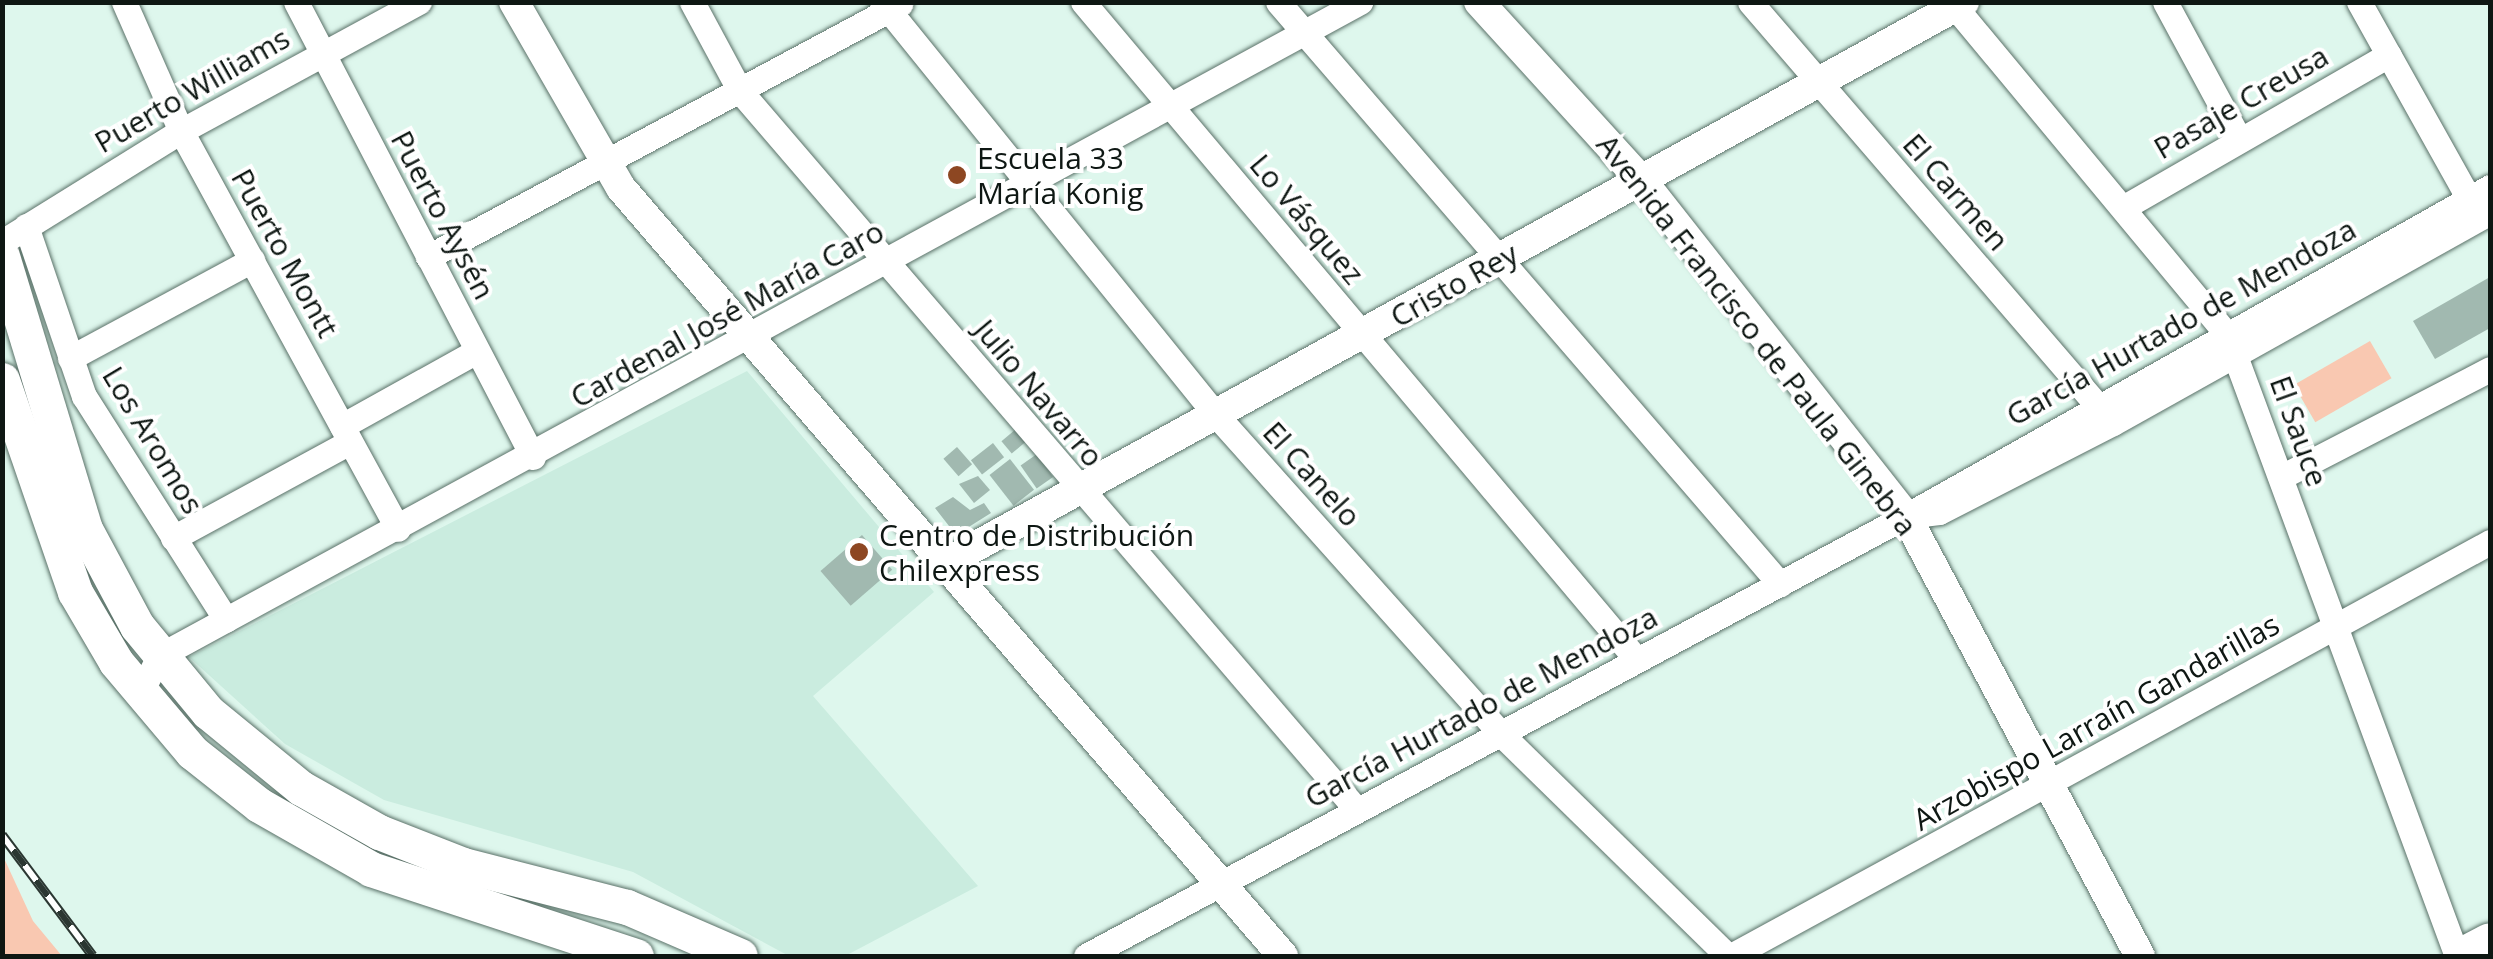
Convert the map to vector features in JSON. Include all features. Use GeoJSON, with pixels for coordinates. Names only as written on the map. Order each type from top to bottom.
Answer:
{"type":"FeatureCollection","features":[{"type":"Feature","properties":{"kind":"highway"},"geometry":{"type":"LineString","coordinates":[[2466,956],[2490,943]]}},
{"type":"Feature","properties":{"kind":"main road"},"geometry":{"type":"LineString","coordinates":[[2,256],[85,529],[159,656],[264,761],[379,832],[463,865],[626,906],[740,956]]}},
{"type":"Feature","properties":{"kind":"main road"},"geometry":{"type":"LineString","coordinates":[[2,380],[58,555],[140,694],[225,780],[332,850],[409,885],[636,956]]}},
{"type":"Feature","properties":{"kind":"street","name":"Puerto Montt"},"geometry":{"type":"LineString","coordinates":[[124,2],[182,131],[398,529]]}},
{"type":"Feature","properties":{"kind":"street","name":"Puerto Aysén"},"geometry":{"type":"LineString","coordinates":[[296,2],[533,457]]}},
{"type":"Feature","properties":{"kind":"street","name":"Puerto Williams"},"geometry":{"type":"LineString","coordinates":[[2,242],[182,131],[419,2]]}},
{"type":"Feature","properties":{"kind":"street"},"geometry":{"type":"LineString","coordinates":[[514,2],[604,167],[942,565],[1282,956]]}},
{"type":"Feature","properties":{"kind":"street","name":"Julio Navarro"},"geometry":{"type":"LineString","coordinates":[[692,2],[740,92],[1357,810]]}},
{"type":"Feature","properties":{"kind":"street","name":"Lo Vásquez"},"geometry":{"type":"LineString","coordinates":[[1083,2],[1637,660]]}},
{"type":"Feature","properties":{"kind":"street"},"geometry":{"type":"LineString","coordinates":[[1278,2],[1780,584]]}},
{"type":"Feature","properties":{"kind":"street","name":"Cardenal José María Caro"},"geometry":{"type":"LineString","coordinates":[[159,656],[754,340],[1029,182],[1360,2]]}},
{"type":"Feature","properties":{"kind":"street","name":"Avenida Francisco de Paula Ginebra"},"geometry":{"type":"LineString","coordinates":[[1480,2],[1643,182],[1906,516],[2140,956]]}},
{"type":"Feature","properties":{"kind":"street","name":"El Carmen"},"geometry":{"type":"LineString","coordinates":[[1750,2],[2106,415]]}},
{"type":"Feature","properties":{"kind":"street"},"geometry":{"type":"LineString","coordinates":[[2360,2],[2389,55],[2483,199]]}},
{"type":"Feature","properties":{"kind":"street","name":"Cristo Rey"},"geometry":{"type":"LineString","coordinates":[[942,565],[1820,85],[1957,4]]}},
{"type":"Feature","properties":{"kind":"street","name":"El Sauce"},"geometry":{"type":"LineString","coordinates":[[1957,4],[2126,206],[2232,345],[2456,956]]}},
{"type":"Feature","properties":{"kind":"street"},"geometry":{"type":"LineString","coordinates":[[428,257],[604,167],[890,5]]}},
{"type":"Feature","properties":{"kind":"street","name":"El Canelo"},"geometry":{"type":"LineString","coordinates":[[890,5],[1216,415],[1500,733],[1730,956]]}},
{"type":"Feature","properties":{"kind":"street"},"geometry":{"type":"LineString","coordinates":[[2172,5],[2239,139]]}},
{"type":"Feature","properties":{"kind":"street","name":"Pasaje Creusa"},"geometry":{"type":"LineString","coordinates":[[2126,206],[2389,55]]}},
{"type":"Feature","properties":{"kind":"street","name":"García Hurtado de Mendoza"},"geometry":{"type":"LineString","coordinates":[[1086,956],[1906,516],[1939,512],[2483,199]]}},
{"type":"Feature","properties":{"kind":"street","name":"Los Aromos"},"geometry":{"type":"LineString","coordinates":[[26,226],[70,358],[173,538],[226,620]]}},
{"type":"Feature","properties":{"kind":"street"},"geometry":{"type":"LineString","coordinates":[[70,358],[252,260]]}},
{"type":"Feature","properties":{"kind":"street"},"geometry":{"type":"LineString","coordinates":[[173,538],[477,351]]}},
{"type":"Feature","properties":{"kind":"street"},"geometry":{"type":"LineString","coordinates":[[2281,477],[2490,370]]}},
{"type":"Feature","properties":{"kind":"street","name":"Arzobispo Larraín Gandarillas"},"geometry":{"type":"LineString","coordinates":[[1730,956],[2050,786],[2490,542]]}},
{"type":"Feature","properties":{"kind":"street"},"geometry":{"type":"LineString","coordinates":[[140,694],[159,656]]}},
{"type":"Feature","properties":{"kind":"shaded area"},"geometry":{"type":"Polygon","coordinates":[[[2370,341],[2392,378],[2315,422],[2294,385],[2370,341]]]}},
{"type":"Feature","properties":{"kind":"shaded area"},"geometry":{"type":"Polygon","coordinates":[[[747,371],[934,592],[813,696],[978,886],[845,956],[789,956],[633,872],[384,800],[285,744],[189,657],[747,371]]]}},
{"type":"Feature","properties":{"kind":"shaded area"},"geometry":{"type":"Polygon","coordinates":[[[3,856],[33,921],[62,956],[3,956],[3,856]]]}},
{"type":"Feature","properties":{"kind":"building"},"geometry":{"type":"Polygon","coordinates":[[[2490,277],[2490,328],[2435,359],[2413,321],[2490,277]]]}},
{"type":"Feature","properties":{"kind":"building"},"geometry":{"type":"Polygon","coordinates":[[[1016,429],[1026,441],[1012,453],[1001,441],[1016,429]]]}},
{"type":"Feature","properties":{"kind":"building"},"geometry":{"type":"Polygon","coordinates":[[[993,443],[1004,457],[982,474],[971,460],[993,443]]]}},
{"type":"Feature","properties":{"kind":"building"},"geometry":{"type":"Polygon","coordinates":[[[957,447],[972,464],[959,476],[943,459],[957,447]]]}},
{"type":"Feature","properties":{"kind":"building"},"geometry":{"type":"Polygon","coordinates":[[[1037,454],[1053,477],[1037,488],[1021,465],[1037,454]]]}},
{"type":"Feature","properties":{"kind":"building"},"geometry":{"type":"Polygon","coordinates":[[[1010,459],[1034,490],[1014,506],[990,475],[1010,459]]]}},
{"type":"Feature","properties":{"kind":"building"},"geometry":{"type":"Polygon","coordinates":[[[978,476],[990,490],[974,503],[959,484],[978,476]]]}},
{"type":"Feature","properties":{"kind":"building"},"geometry":{"type":"Polygon","coordinates":[[[953,497],[970,510],[984,503],[991,513],[956,535],[935,508],[953,497]]]}},
{"type":"Feature","properties":{"kind":"building","name":"Centro de Distribución Chilexpress"},"geometry":{"type":"Polygon","coordinates":[[[862,535],[892,570],[851,606],[820,571],[862,535]]]}},
{"type":"Feature","properties":{"kind":"railway"},"geometry":{"type":"LineString","coordinates":[[2,835],[93,956]]}},
{"type":"Feature","properties":{"kind":"place","name":"Escuela 33 María Konig"},"geometry":{"type":"Point","coordinates":[957,175]}},
{"type":"Feature","properties":{"kind":"place","name":"Centro de Distribución Chilexpress"},"geometry":{"type":"Point","coordinates":[859,552]}}]}
